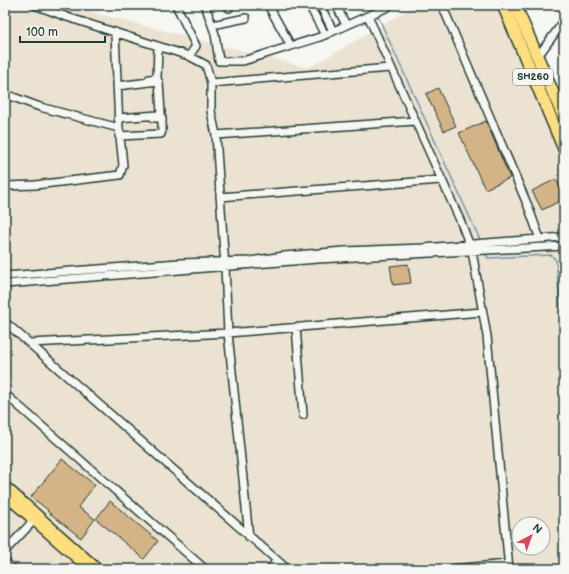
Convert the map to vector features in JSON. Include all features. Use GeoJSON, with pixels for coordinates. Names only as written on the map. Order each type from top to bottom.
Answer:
{"type":"FeatureCollection","features":[{"type":"Feature","properties":{"kind":"highway","name":"SH260"},"geometry":{"type":"LineString","coordinates":[[503,5],[564,149]]}},
{"type":"Feature","properties":{"kind":"highway"},"geometry":{"type":"LineString","coordinates":[[515,5],[564,118]]}},
{"type":"Feature","properties":{"kind":"main road"},"geometry":{"type":"LineString","coordinates":[[5,486],[89,569]]}},
{"type":"Feature","properties":{"kind":"main road"},"geometry":{"type":"LineString","coordinates":[[5,495],[37,518],[98,569]]}},
{"type":"Feature","properties":{"kind":"street"},"geometry":{"type":"LineString","coordinates":[[35,5],[188,56],[206,65],[211,83],[211,111],[216,135],[228,333],[249,537]]}},
{"type":"Feature","properties":{"kind":"street"},"geometry":{"type":"LineString","coordinates":[[205,5],[216,34],[219,61],[243,61],[291,46],[346,26],[389,6]]}},
{"type":"Feature","properties":{"kind":"street"},"geometry":{"type":"LineString","coordinates":[[268,5],[291,46]]}},
{"type":"Feature","properties":{"kind":"street"},"geometry":{"type":"LineString","coordinates":[[309,5],[325,34]]}},
{"type":"Feature","properties":{"kind":"street"},"geometry":{"type":"LineString","coordinates":[[320,5],[333,31]]}},
{"type":"Feature","properties":{"kind":"street"},"geometry":{"type":"LineString","coordinates":[[336,5],[346,26]]}},
{"type":"Feature","properties":{"kind":"street"},"geometry":{"type":"LineString","coordinates":[[442,5],[528,206],[540,239]]}},
{"type":"Feature","properties":{"kind":"street"},"geometry":{"type":"LineString","coordinates":[[179,6],[196,46],[188,56]]}},
{"type":"Feature","properties":{"kind":"street"},"geometry":{"type":"LineString","coordinates":[[368,16],[390,68],[460,220],[470,248],[487,336],[508,566],[450,569]]}},
{"type":"Feature","properties":{"kind":"street"},"geometry":{"type":"LineString","coordinates":[[212,25],[246,18]]}},
{"type":"Feature","properties":{"kind":"street"},"geometry":{"type":"LineString","coordinates":[[538,56],[564,23]]}},
{"type":"Feature","properties":{"kind":"street"},"geometry":{"type":"LineString","coordinates":[[5,186],[35,185],[120,175],[123,165],[118,122],[115,32]]}},
{"type":"Feature","properties":{"kind":"street"},"geometry":{"type":"LineString","coordinates":[[117,83],[157,78],[158,46]]}},
{"type":"Feature","properties":{"kind":"street"},"geometry":{"type":"LineString","coordinates":[[211,83],[390,68]]}},
{"type":"Feature","properties":{"kind":"street"},"geometry":{"type":"LineString","coordinates":[[117,83],[158,81],[161,113],[158,115],[118,122]]}},
{"type":"Feature","properties":{"kind":"street"},"geometry":{"type":"LineString","coordinates":[[5,94],[40,107],[118,122],[162,118],[161,134],[119,136]]}},
{"type":"Feature","properties":{"kind":"street"},"geometry":{"type":"LineString","coordinates":[[216,135],[415,121]]}},
{"type":"Feature","properties":{"kind":"street"},"geometry":{"type":"LineString","coordinates":[[220,197],[441,180]]}},
{"type":"Feature","properties":{"kind":"street"},"geometry":{"type":"LineString","coordinates":[[470,248],[564,237]]}},
{"type":"Feature","properties":{"kind":"street"},"geometry":{"type":"LineString","coordinates":[[5,284],[225,264],[470,248],[564,246]]}},
{"type":"Feature","properties":{"kind":"street"},"geometry":{"type":"LineString","coordinates":[[5,276],[179,263],[225,264]]}},
{"type":"Feature","properties":{"kind":"street"},"geometry":{"type":"LineString","coordinates":[[30,343],[228,333],[482,312]]}},
{"type":"Feature","properties":{"kind":"street"},"geometry":{"type":"LineString","coordinates":[[5,322],[287,569]]}},
{"type":"Feature","properties":{"kind":"street"},"geometry":{"type":"LineString","coordinates":[[296,327],[303,415]]}},
{"type":"Feature","properties":{"kind":"street"},"geometry":{"type":"LineString","coordinates":[[5,394],[205,569]]}},
{"type":"Feature","properties":{"kind":"street"},"geometry":{"type":"LineString","coordinates":[[5,551],[37,518]]}},
{"type":"Feature","properties":{"kind":"street"},"geometry":{"type":"LineString","coordinates":[[270,569],[276,560]]}},
{"type":"Feature","properties":{"kind":"street"},"geometry":{"type":"LineString","coordinates":[[5,562],[13,569]]}},
{"type":"Feature","properties":{"kind":"shaded area"},"geometry":{"type":"Polygon","coordinates":[[[5,5],[64,5],[309,68],[416,5],[519,5],[564,103],[564,569],[5,569],[5,5]]]}},
{"type":"Feature","properties":{"kind":"building"},"geometry":{"type":"Polygon","coordinates":[[[438,88],[456,126],[444,131],[426,94],[438,88]]]}},
{"type":"Feature","properties":{"kind":"building"},"geometry":{"type":"Polygon","coordinates":[[[486,121],[510,178],[485,189],[459,133],[486,121]]]}},
{"type":"Feature","properties":{"kind":"building"},"geometry":{"type":"Polygon","coordinates":[[[556,179],[564,195],[564,199],[542,210],[532,191],[556,179]]]}},
{"type":"Feature","properties":{"kind":"building"},"geometry":{"type":"Polygon","coordinates":[[[408,264],[411,283],[393,285],[390,266],[408,264]]]}},
{"type":"Feature","properties":{"kind":"building"},"geometry":{"type":"Polygon","coordinates":[[[62,459],[95,485],[78,507],[95,519],[81,538],[31,497],[62,459]]]}},
{"type":"Feature","properties":{"kind":"building"},"geometry":{"type":"Polygon","coordinates":[[[110,501],[158,541],[144,559],[96,519],[110,501]]]}},
{"type":"Feature","properties":{"kind":"waterway"},"geometry":{"type":"LineString","coordinates":[[373,5],[376,11]]}},
{"type":"Feature","properties":{"kind":"waterway"},"geometry":{"type":"LineString","coordinates":[[377,14],[481,242]]}},
{"type":"Feature","properties":{"kind":"waterway"},"geometry":{"type":"LineString","coordinates":[[485,253],[488,258],[551,255],[556,260],[564,346]]}}]}
